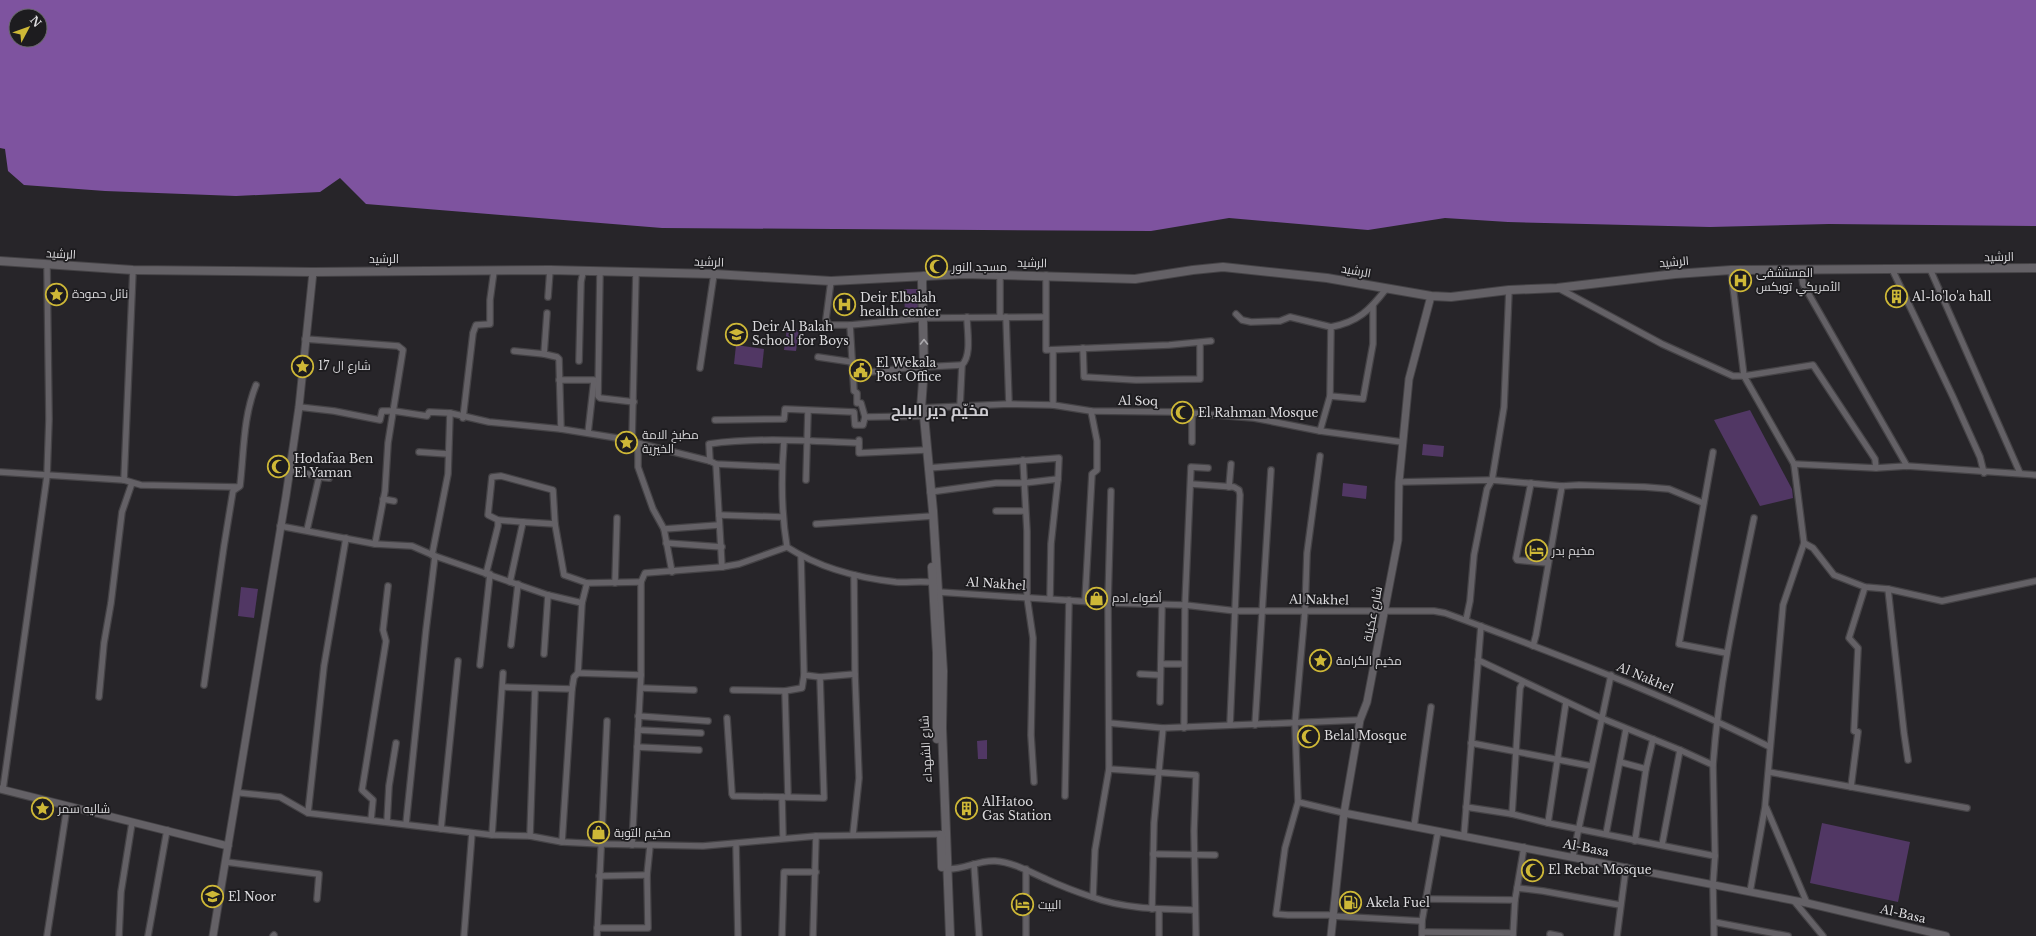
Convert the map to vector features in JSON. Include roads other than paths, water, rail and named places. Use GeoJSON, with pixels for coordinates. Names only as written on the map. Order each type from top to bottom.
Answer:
{"type":"FeatureCollection","features":[{"type":"Feature","properties":{"kind":"main road","name":"الرشيد"},"geometry":{"type":"LineString","coordinates":[[0,261],[46,266],[133,270],[313,272],[550,270],[714,274],[832,281],[924,276],[1000,275],[1046,275],[1134,279],[1223,267],[1327,278],[1431,296],[1451,297],[1509,290],[1557,288],[1633,278],[1731,270],[2036,268]]}},
{"type":"Feature","properties":{"kind":"main road","name":"شارع الشهداء"},"geometry":{"type":"LineString","coordinates":[[924,276],[922,281],[924,318],[922,412],[935,561],[937,653],[936,727],[943,834],[947,869],[950,936]]}},
{"type":"Feature","properties":{"kind":"main road","name":"شارع الشهداء"},"geometry":{"type":"LineString","coordinates":[[935,582],[938,592],[943,671],[942,728],[945,936]]}},
{"type":"Feature","properties":{"kind":"street"},"geometry":{"type":"LineString","coordinates":[[46,266],[49,419],[47,476],[1,789],[67,807],[228,846]]}},
{"type":"Feature","properties":{"kind":"street"},"geometry":{"type":"LineString","coordinates":[[1892,268],[1980,457],[1984,473]]}},
{"type":"Feature","properties":{"kind":"street"},"geometry":{"type":"LineString","coordinates":[[1930,269],[2020,473]]}},
{"type":"Feature","properties":{"kind":"street"},"geometry":{"type":"LineString","coordinates":[[124,480],[133,270]]}},
{"type":"Feature","properties":{"kind":"street"},"geometry":{"type":"LineString","coordinates":[[548,297],[550,270]]}},
{"type":"Feature","properties":{"kind":"street"},"geometry":{"type":"LineString","coordinates":[[1731,270],[1744,376],[1794,464],[1804,543],[1783,605],[1766,807],[1750,892]]}},
{"type":"Feature","properties":{"kind":"street"},"geometry":{"type":"LineString","coordinates":[[1801,270],[1803,284],[1907,466]]}},
{"type":"Feature","properties":{"kind":"street"},"geometry":{"type":"LineString","coordinates":[[463,418],[473,333],[476,325],[490,324],[490,300],[494,271]]}},
{"type":"Feature","properties":{"kind":"street"},"geometry":{"type":"LineString","coordinates":[[600,271],[598,396],[600,398],[634,402]]}},
{"type":"Feature","properties":{"kind":"street"},"geometry":{"type":"LineString","coordinates":[[213,936],[252,709],[290,469],[299,407],[313,272]]}},
{"type":"Feature","properties":{"kind":"street"},"geometry":{"type":"LineString","coordinates":[[579,360],[581,282],[583,272]]}},
{"type":"Feature","properties":{"kind":"street"},"geometry":{"type":"LineString","coordinates":[[636,272],[632,441],[638,448],[638,467],[653,509],[664,529],[672,572]]}},
{"type":"Feature","properties":{"kind":"street"},"geometry":{"type":"LineString","coordinates":[[700,368],[714,274]]}},
{"type":"Feature","properties":{"kind":"street"},"geometry":{"type":"LineString","coordinates":[[1000,275],[1009,404]]}},
{"type":"Feature","properties":{"kind":"street"},"geometry":{"type":"LineString","coordinates":[[1046,275],[1044,317],[1046,350],[1053,351],[1083,348],[1200,343],[1211,341]]}},
{"type":"Feature","properties":{"kind":"street"},"geometry":{"type":"LineString","coordinates":[[832,281],[826,322],[829,325],[850,325],[924,318],[1044,317]]}},
{"type":"Feature","properties":{"kind":"street"},"geometry":{"type":"LineString","coordinates":[[1557,288],[1662,344],[1733,376],[1744,376],[1813,365],[1875,459],[1876,468]]}},
{"type":"Feature","properties":{"kind":"street"},"geometry":{"type":"LineString","coordinates":[[1236,314],[1242,320],[1251,322],[1280,321],[1290,317],[1331,327],[1348,324],[1373,306],[1386,289]]}},
{"type":"Feature","properties":{"kind":"street"},"geometry":{"type":"LineString","coordinates":[[1466,620],[1470,601],[1474,555],[1487,489],[1492,480],[1504,407],[1509,290]]}},
{"type":"Feature","properties":{"kind":"street","name":"شارع عكيلة"},"geometry":{"type":"LineString","coordinates":[[1331,936],[1332,915],[1344,813],[1360,720],[1367,702],[1398,540],[1399,482],[1409,379],[1431,296]]}},
{"type":"Feature","properties":{"kind":"street"},"geometry":{"type":"LineString","coordinates":[[1330,396],[1363,399],[1373,344],[1373,306]]}},
{"type":"Feature","properties":{"kind":"street"},"geometry":{"type":"LineString","coordinates":[[544,354],[547,313]]}},
{"type":"Feature","properties":{"kind":"street"},"geometry":{"type":"LineString","coordinates":[[960,406],[962,365],[966,361],[967,354],[967,317]]}},
{"type":"Feature","properties":{"kind":"street"},"geometry":{"type":"LineString","coordinates":[[715,420],[784,419],[785,409],[854,412],[855,424],[864,425],[865,417],[861,403],[857,403],[853,374],[850,325]]}},
{"type":"Feature","properties":{"kind":"street"},"geometry":{"type":"LineString","coordinates":[[1320,431],[1330,396],[1331,327]]}},
{"type":"Feature","properties":{"kind":"street"},"geometry":{"type":"LineString","coordinates":[[305,339],[401,348],[403,350],[388,443],[383,499],[375,544]]}},
{"type":"Feature","properties":{"kind":"street"},"geometry":{"type":"LineString","coordinates":[[1083,348],[1084,378],[1200,379],[1200,343]]}},
{"type":"Feature","properties":{"kind":"street"},"geometry":{"type":"LineString","coordinates":[[514,351],[557,357],[561,429]]}},
{"type":"Feature","properties":{"kind":"street"},"geometry":{"type":"LineString","coordinates":[[1053,351],[1053,405]]}},
{"type":"Feature","properties":{"kind":"street"},"geometry":{"type":"LineString","coordinates":[[818,357],[852,362]]}},
{"type":"Feature","properties":{"kind":"street"},"geometry":{"type":"LineString","coordinates":[[853,374],[962,365]]}},
{"type":"Feature","properties":{"kind":"street"},"geometry":{"type":"LineString","coordinates":[[559,380],[594,380],[592,414],[588,434]]}},
{"type":"Feature","properties":{"kind":"street"},"geometry":{"type":"LineString","coordinates":[[204,685],[233,491],[240,486],[246,438],[245,426],[256,385]]}},
{"type":"Feature","properties":{"kind":"street","name":"Al Soq"},"geometry":{"type":"LineString","coordinates":[[865,417],[922,412],[960,406],[1009,404],[1053,405],[1091,411],[1178,412],[1192,415],[1254,418],[1320,431],[1402,442]]}},
{"type":"Feature","properties":{"kind":"street"},"geometry":{"type":"LineString","coordinates":[[299,407],[334,411],[380,420],[382,411],[394,411],[427,416],[429,412],[450,413],[463,418],[561,429],[632,441],[713,463],[782,467]]}},
{"type":"Feature","properties":{"kind":"street"},"geometry":{"type":"LineString","coordinates":[[806,480],[808,411]]}},
{"type":"Feature","properties":{"kind":"street"},"geometry":{"type":"LineString","coordinates":[[1085,601],[1092,474],[1097,470],[1097,441],[1091,411]]}},
{"type":"Feature","properties":{"kind":"street"},"geometry":{"type":"LineString","coordinates":[[406,824],[434,556],[448,474],[450,413]]}},
{"type":"Feature","properties":{"kind":"street"},"geometry":{"type":"LineString","coordinates":[[1192,415],[1192,442]]}},
{"type":"Feature","properties":{"kind":"street"},"geometry":{"type":"LineString","coordinates":[[784,441],[782,467],[782,517],[787,547],[801,556],[854,575],[896,582],[935,582]]}},
{"type":"Feature","properties":{"kind":"street"},"geometry":{"type":"LineString","coordinates":[[722,567],[719,515],[713,463],[709,444],[724,442],[784,441],[859,442],[859,453],[926,450]]}},
{"type":"Feature","properties":{"kind":"street"},"geometry":{"type":"LineString","coordinates":[[419,452],[448,454]]}},
{"type":"Feature","properties":{"kind":"street"},"geometry":{"type":"LineString","coordinates":[[1713,452],[1679,644],[1726,653]]}},
{"type":"Feature","properties":{"kind":"street"},"geometry":{"type":"LineString","coordinates":[[1320,456],[1307,553],[1305,610],[1295,723],[1298,802],[1285,848],[1276,914],[1288,916],[1332,915],[1422,921]]}},
{"type":"Feature","properties":{"kind":"street"},"geometry":{"type":"LineString","coordinates":[[928,468],[1059,458],[1051,544],[1050,599]]}},
{"type":"Feature","properties":{"kind":"street"},"geometry":{"type":"LineString","coordinates":[[1023,460],[1027,531],[1027,598],[1033,638],[1031,735],[1034,782]]}},
{"type":"Feature","properties":{"kind":"street"},"geometry":{"type":"LineString","coordinates":[[1229,486],[1231,464]]}},
{"type":"Feature","properties":{"kind":"street"},"geometry":{"type":"LineString","coordinates":[[1794,464],[1876,468],[1907,466],[1984,473],[2020,473],[2036,475]]}},
{"type":"Feature","properties":{"kind":"street"},"geometry":{"type":"LineString","coordinates":[[1184,728],[1185,605],[1191,467],[1208,468]]}},
{"type":"Feature","properties":{"kind":"street"},"geometry":{"type":"LineString","coordinates":[[290,469],[319,477],[329,478]]}},
{"type":"Feature","properties":{"kind":"street"},"geometry":{"type":"LineString","coordinates":[[1255,725],[1261,610],[1271,470]]}},
{"type":"Feature","properties":{"kind":"street"},"geometry":{"type":"LineString","coordinates":[[0,472],[124,480],[141,485],[218,486],[234,488],[240,486]]}},
{"type":"Feature","properties":{"kind":"street"},"geometry":{"type":"LineString","coordinates":[[555,524],[498,520],[488,515],[487,509],[492,477],[501,476],[553,490],[555,524],[564,575],[587,583],[641,582]]}},
{"type":"Feature","properties":{"kind":"street"},"geometry":{"type":"LineString","coordinates":[[307,530],[319,477]]}},
{"type":"Feature","properties":{"kind":"street"},"geometry":{"type":"LineString","coordinates":[[930,492],[996,484],[1024,483],[1058,479]]}},
{"type":"Feature","properties":{"kind":"street"},"geometry":{"type":"LineString","coordinates":[[1399,482],[1492,480],[1562,486],[1614,485],[1669,489],[1703,503]]}},
{"type":"Feature","properties":{"kind":"street"},"geometry":{"type":"LineString","coordinates":[[99,697],[104,643],[111,603],[122,512],[132,483]]}},
{"type":"Feature","properties":{"kind":"street"},"geometry":{"type":"LineString","coordinates":[[1531,483],[1516,558],[1517,560],[1548,563]]}},
{"type":"Feature","properties":{"kind":"street"},"geometry":{"type":"LineString","coordinates":[[1191,484],[1229,486],[1239,490],[1240,495],[1230,725]]}},
{"type":"Feature","properties":{"kind":"street"},"geometry":{"type":"LineString","coordinates":[[1533,646],[1562,486]]}},
{"type":"Feature","properties":{"kind":"street"},"geometry":{"type":"LineString","coordinates":[[1093,897],[1095,850],[1109,769],[1108,602],[1110,491]]}},
{"type":"Feature","properties":{"kind":"street"},"geometry":{"type":"LineString","coordinates":[[383,499],[394,501]]}},
{"type":"Feature","properties":{"kind":"street"},"geometry":{"type":"LineString","coordinates":[[996,511],[1025,511]]}},
{"type":"Feature","properties":{"kind":"street"},"geometry":{"type":"LineString","coordinates":[[719,515],[782,517]]}},
{"type":"Feature","properties":{"kind":"street"},"geometry":{"type":"LineString","coordinates":[[816,524],[932,516]]}},
{"type":"Feature","properties":{"kind":"street"},"geometry":{"type":"LineString","coordinates":[[615,583],[617,518]]}},
{"type":"Feature","properties":{"kind":"street"},"geometry":{"type":"LineString","coordinates":[[1714,936],[1712,884],[1715,856],[1713,765],[1716,720],[1726,653],[1754,518]]}},
{"type":"Feature","properties":{"kind":"street"},"geometry":{"type":"LineString","coordinates":[[480,664],[488,574],[498,520]]}},
{"type":"Feature","properties":{"kind":"street"},"geometry":{"type":"LineString","coordinates":[[510,582],[522,522]]}},
{"type":"Feature","properties":{"kind":"street"},"geometry":{"type":"LineString","coordinates":[[664,529],[719,525]]}},
{"type":"Feature","properties":{"kind":"street"},"geometry":{"type":"LineString","coordinates":[[280,526],[307,530],[325,536],[346,538],[375,544],[412,546],[434,556],[518,584],[548,596],[582,603]]}},
{"type":"Feature","properties":{"kind":"street"},"geometry":{"type":"LineString","coordinates":[[308,812],[324,666],[346,538]]}},
{"type":"Feature","properties":{"kind":"street"},"geometry":{"type":"LineString","coordinates":[[666,543],[722,547]]}},
{"type":"Feature","properties":{"kind":"street"},"geometry":{"type":"LineString","coordinates":[[1804,543],[1813,548],[1834,575],[1866,586],[1888,589],[1942,602],[2036,581]]}},
{"type":"Feature","properties":{"kind":"street"},"geometry":{"type":"LineString","coordinates":[[632,845],[638,716],[641,688],[641,582],[644,573],[722,567],[738,564],[787,547]]}},
{"type":"Feature","properties":{"kind":"street"},"geometry":{"type":"LineString","coordinates":[[733,690],[785,691],[802,688],[805,658],[801,556]]}},
{"type":"Feature","properties":{"kind":"street"},"geometry":{"type":"LineString","coordinates":[[853,834],[859,778],[854,674],[854,575]]}},
{"type":"Feature","properties":{"kind":"street"},"geometry":{"type":"LineString","coordinates":[[562,842],[572,689],[574,677],[578,673],[582,603],[587,583]]}},
{"type":"Feature","properties":{"kind":"street"},"geometry":{"type":"LineString","coordinates":[[511,645],[518,584]]}},
{"type":"Feature","properties":{"kind":"street"},"geometry":{"type":"LineString","coordinates":[[371,820],[373,800],[362,790],[386,641],[383,630],[388,586]]}},
{"type":"Feature","properties":{"kind":"street"},"geometry":{"type":"LineString","coordinates":[[1851,787],[1858,732],[1854,732],[1858,648],[1849,638],[1866,586]]}},
{"type":"Feature","properties":{"kind":"street"},"geometry":{"type":"LineString","coordinates":[[1888,589],[1908,760]]}},
{"type":"Feature","properties":{"kind":"street","name":"Al Nakhel"},"geometry":{"type":"LineString","coordinates":[[938,592],[1027,598],[1185,605],[1236,611],[1434,611],[1466,620],[1611,675],[1716,720],[1770,747]]}},
{"type":"Feature","properties":{"kind":"street"},"geometry":{"type":"LineString","coordinates":[[544,654],[548,596]]}},
{"type":"Feature","properties":{"kind":"street"},"geometry":{"type":"LineString","coordinates":[[1065,796],[1069,600]]}},
{"type":"Feature","properties":{"kind":"street"},"geometry":{"type":"LineString","coordinates":[[1160,702],[1162,605]]}},
{"type":"Feature","properties":{"kind":"street"},"geometry":{"type":"LineString","coordinates":[[1464,835],[1481,626]]}},
{"type":"Feature","properties":{"kind":"street"},"geometry":{"type":"LineString","coordinates":[[1478,660],[1601,718],[1713,765]]}},
{"type":"Feature","properties":{"kind":"street"},"geometry":{"type":"LineString","coordinates":[[441,829],[458,661]]}},
{"type":"Feature","properties":{"kind":"street"},"geometry":{"type":"LineString","coordinates":[[1161,664],[1184,664]]}},
{"type":"Feature","properties":{"kind":"street"},"geometry":{"type":"LineString","coordinates":[[492,835],[503,673]]}},
{"type":"Feature","properties":{"kind":"street"},"geometry":{"type":"LineString","coordinates":[[578,673],[641,675]]}},
{"type":"Feature","properties":{"kind":"street"},"geometry":{"type":"LineString","coordinates":[[804,675],[820,677],[854,674]]}},
{"type":"Feature","properties":{"kind":"street"},"geometry":{"type":"LineString","coordinates":[[1140,674],[1160,675]]}},
{"type":"Feature","properties":{"kind":"street"},"geometry":{"type":"LineString","coordinates":[[1573,856],[1611,675]]}},
{"type":"Feature","properties":{"kind":"street"},"geometry":{"type":"LineString","coordinates":[[727,718],[732,794],[734,796],[824,798],[820,677]]}},
{"type":"Feature","properties":{"kind":"street"},"geometry":{"type":"LineString","coordinates":[[1512,814],[1520,688],[1523,682]]}},
{"type":"Feature","properties":{"kind":"street"},"geometry":{"type":"LineString","coordinates":[[503,687],[535,690],[572,689]]}},
{"type":"Feature","properties":{"kind":"street"},"geometry":{"type":"LineString","coordinates":[[641,688],[694,690]]}},
{"type":"Feature","properties":{"kind":"street"},"geometry":{"type":"LineString","coordinates":[[530,836],[535,690]]}},
{"type":"Feature","properties":{"kind":"street"},"geometry":{"type":"LineString","coordinates":[[783,838],[785,797],[785,691]]}},
{"type":"Feature","properties":{"kind":"street"},"geometry":{"type":"LineString","coordinates":[[1548,823],[1566,702]]}},
{"type":"Feature","properties":{"kind":"street"},"geometry":{"type":"LineString","coordinates":[[1414,827],[1431,707]]}},
{"type":"Feature","properties":{"kind":"street"},"geometry":{"type":"LineString","coordinates":[[638,716],[708,721]]}},
{"type":"Feature","properties":{"kind":"street"},"geometry":{"type":"LineString","coordinates":[[1108,722],[1164,728],[1184,728],[1360,720]]}},
{"type":"Feature","properties":{"kind":"street"},"geometry":{"type":"LineString","coordinates":[[597,936],[607,721]]}},
{"type":"Feature","properties":{"kind":"street"},"geometry":{"type":"LineString","coordinates":[[1159,936],[1153,854],[1158,773],[1164,728]]}},
{"type":"Feature","properties":{"kind":"street"},"geometry":{"type":"LineString","coordinates":[[1606,834],[1626,729]]}},
{"type":"Feature","properties":{"kind":"street"},"geometry":{"type":"LineString","coordinates":[[638,730],[701,733]]}},
{"type":"Feature","properties":{"kind":"street"},"geometry":{"type":"LineString","coordinates":[[1635,840],[1646,769],[1653,739]]}},
{"type":"Feature","properties":{"kind":"street"},"geometry":{"type":"LineString","coordinates":[[387,822],[389,786],[396,743]]}},
{"type":"Feature","properties":{"kind":"street"},"geometry":{"type":"LineString","coordinates":[[1471,743],[1591,766]]}},
{"type":"Feature","properties":{"kind":"street"},"geometry":{"type":"LineString","coordinates":[[637,747],[699,750]]}},
{"type":"Feature","properties":{"kind":"street"},"geometry":{"type":"LineString","coordinates":[[1662,845],[1680,750]]}},
{"type":"Feature","properties":{"kind":"street"},"geometry":{"type":"LineString","coordinates":[[1620,762],[1646,769]]}},
{"type":"Feature","properties":{"kind":"street"},"geometry":{"type":"LineString","coordinates":[[1109,769],[1196,774],[1194,854],[1196,936]]}},
{"type":"Feature","properties":{"kind":"street"},"geometry":{"type":"LineString","coordinates":[[1768,772],[1966,808]]}},
{"type":"Feature","properties":{"kind":"street"},"geometry":{"type":"LineString","coordinates":[[241,793],[280,797],[308,812],[472,833],[530,836],[562,842],[650,846],[703,846],[736,844],[783,838],[853,834],[943,834]]}},
{"type":"Feature","properties":{"kind":"street","name":"Al-Basa"},"geometry":{"type":"LineString","coordinates":[[1298,802],[1414,827],[1573,856],[1807,903],[1946,936]]}},
{"type":"Feature","properties":{"kind":"street"},"geometry":{"type":"LineString","coordinates":[[47,936],[67,807]]}},
{"type":"Feature","properties":{"kind":"street"},"geometry":{"type":"LineString","coordinates":[[1466,807],[1512,814],[1548,823],[1715,856]]}},
{"type":"Feature","properties":{"kind":"street"},"geometry":{"type":"LineString","coordinates":[[1766,807],[1807,903]]}},
{"type":"Feature","properties":{"kind":"street"},"geometry":{"type":"LineString","coordinates":[[119,936],[121,892],[132,822]]}},
{"type":"Feature","properties":{"kind":"street"},"geometry":{"type":"LineString","coordinates":[[148,936],[167,830]]}},
{"type":"Feature","properties":{"kind":"street"},"geometry":{"type":"LineString","coordinates":[[1438,831],[1422,921],[1422,934],[1513,934],[1515,900],[1524,847]]}},
{"type":"Feature","properties":{"kind":"street"},"geometry":{"type":"LineString","coordinates":[[464,936],[472,833]]}},
{"type":"Feature","properties":{"kind":"street"},"geometry":{"type":"LineString","coordinates":[[813,936],[816,836]]}},
{"type":"Feature","properties":{"kind":"street"},"geometry":{"type":"LineString","coordinates":[[736,844],[738,936]]}},
{"type":"Feature","properties":{"kind":"street"},"geometry":{"type":"LineString","coordinates":[[597,928],[648,928],[647,875],[650,846]]}},
{"type":"Feature","properties":{"kind":"street"},"geometry":{"type":"LineString","coordinates":[[1153,854],[1215,855]]}},
{"type":"Feature","properties":{"kind":"street"},"geometry":{"type":"LineString","coordinates":[[947,869],[995,861],[1026,869],[1047,880],[1119,905],[1156,909],[1195,910]]}},
{"type":"Feature","properties":{"kind":"street"},"geometry":{"type":"LineString","coordinates":[[226,862],[319,874],[317,899]]}},
{"type":"Feature","properties":{"kind":"street"},"geometry":{"type":"LineString","coordinates":[[974,864],[979,936]]}},
{"type":"Feature","properties":{"kind":"street"},"geometry":{"type":"LineString","coordinates":[[1616,936],[1626,867]]}},
{"type":"Feature","properties":{"kind":"street"},"geometry":{"type":"LineString","coordinates":[[1026,869],[1026,936]]}},
{"type":"Feature","properties":{"kind":"street"},"geometry":{"type":"LineString","coordinates":[[782,936],[784,872],[816,872]]}},
{"type":"Feature","properties":{"kind":"street"},"geometry":{"type":"LineString","coordinates":[[599,876],[647,875]]}},
{"type":"Feature","properties":{"kind":"street"},"geometry":{"type":"LineString","coordinates":[[1517,888],[1543,891],[1620,905]]}},
{"type":"Feature","properties":{"kind":"street"},"geometry":{"type":"LineString","coordinates":[[1426,899],[1515,900]]}},
{"type":"Feature","properties":{"kind":"street"},"geometry":{"type":"LineString","coordinates":[[1794,901],[1823,936]]}},
{"type":"Feature","properties":{"kind":"street"},"geometry":{"type":"LineString","coordinates":[[1714,922],[1788,936]]}},
{"type":"Feature","properties":{"kind":"street"},"geometry":{"type":"LineString","coordinates":[[1550,934],[1560,936]]}},
{"type":"Feature","properties":{"kind":"place","name":"مسجد النور"},"geometry":{"type":"Point","coordinates":[937,267]}},
{"type":"Feature","properties":{"kind":"place","name":"المستشفى الأمريكي تويكس"},"geometry":{"type":"Point","coordinates":[1741,280]}},
{"type":"Feature","properties":{"kind":"place","name":"نائل حمودة"},"geometry":{"type":"Point","coordinates":[56,294]}},
{"type":"Feature","properties":{"kind":"place","name":"Al-lo'lo'a hall"},"geometry":{"type":"Point","coordinates":[1897,297]}},
{"type":"Feature","properties":{"kind":"place","name":"Deir Elbalah health center"},"geometry":{"type":"Point","coordinates":[845,305]}},
{"type":"Feature","properties":{"kind":"place","name":"Deir Al Balah School for Boys"},"geometry":{"type":"Point","coordinates":[737,334]}},
{"type":"Feature","properties":{"kind":"place","name":"شارع ال 17"},"geometry":{"type":"Point","coordinates":[302,366]}},
{"type":"Feature","properties":{"kind":"place","name":"El Wekala Post Office"},"geometry":{"type":"Point","coordinates":[860,370]}},
{"type":"Feature","properties":{"kind":"place","name":"El Rahman Mosque"},"geometry":{"type":"Point","coordinates":[1182,413]}},
{"type":"Feature","properties":{"kind":"place","name":"مطبخ الامة الخيرية"},"geometry":{"type":"Point","coordinates":[627,442]}},
{"type":"Feature","properties":{"kind":"place","name":"Hodafaa Ben El Yaman"},"geometry":{"type":"Point","coordinates":[278,466]}},
{"type":"Feature","properties":{"kind":"place","name":"مخيم بدر"},"geometry":{"type":"Point","coordinates":[1537,551]}},
{"type":"Feature","properties":{"kind":"place","name":"أضواء ادم"},"geometry":{"type":"Point","coordinates":[1096,598]}},
{"type":"Feature","properties":{"kind":"place","name":"مخيم الكرامة"},"geometry":{"type":"Point","coordinates":[1320,661]}},
{"type":"Feature","properties":{"kind":"place","name":"Belal Mosque"},"geometry":{"type":"Point","coordinates":[1308,736]}},
{"type":"Feature","properties":{"kind":"place","name":"شاليه سمر"},"geometry":{"type":"Point","coordinates":[43,809]}},
{"type":"Feature","properties":{"kind":"place","name":"AlHatoo Gas Station"},"geometry":{"type":"Point","coordinates":[967,809]}},
{"type":"Feature","properties":{"kind":"place","name":"مخيم التوبة"},"geometry":{"type":"Point","coordinates":[599,833]}},
{"type":"Feature","properties":{"kind":"place","name":"El Rebat Mosque"},"geometry":{"type":"Point","coordinates":[1532,870]}},
{"type":"Feature","properties":{"kind":"place","name":"El Noor"},"geometry":{"type":"Point","coordinates":[213,897]}},
{"type":"Feature","properties":{"kind":"place","name":"Akela Fuel"},"geometry":{"type":"Point","coordinates":[1350,903]}},
{"type":"Feature","properties":{"kind":"place","name":"البيت"},"geometry":{"type":"Point","coordinates":[1022,905]}},
{"type":"Feature","properties":{"kind":"district","name":"مخيّم دير البلح"},"geometry":{"type":"Point","coordinates":[940,410]}}]}
